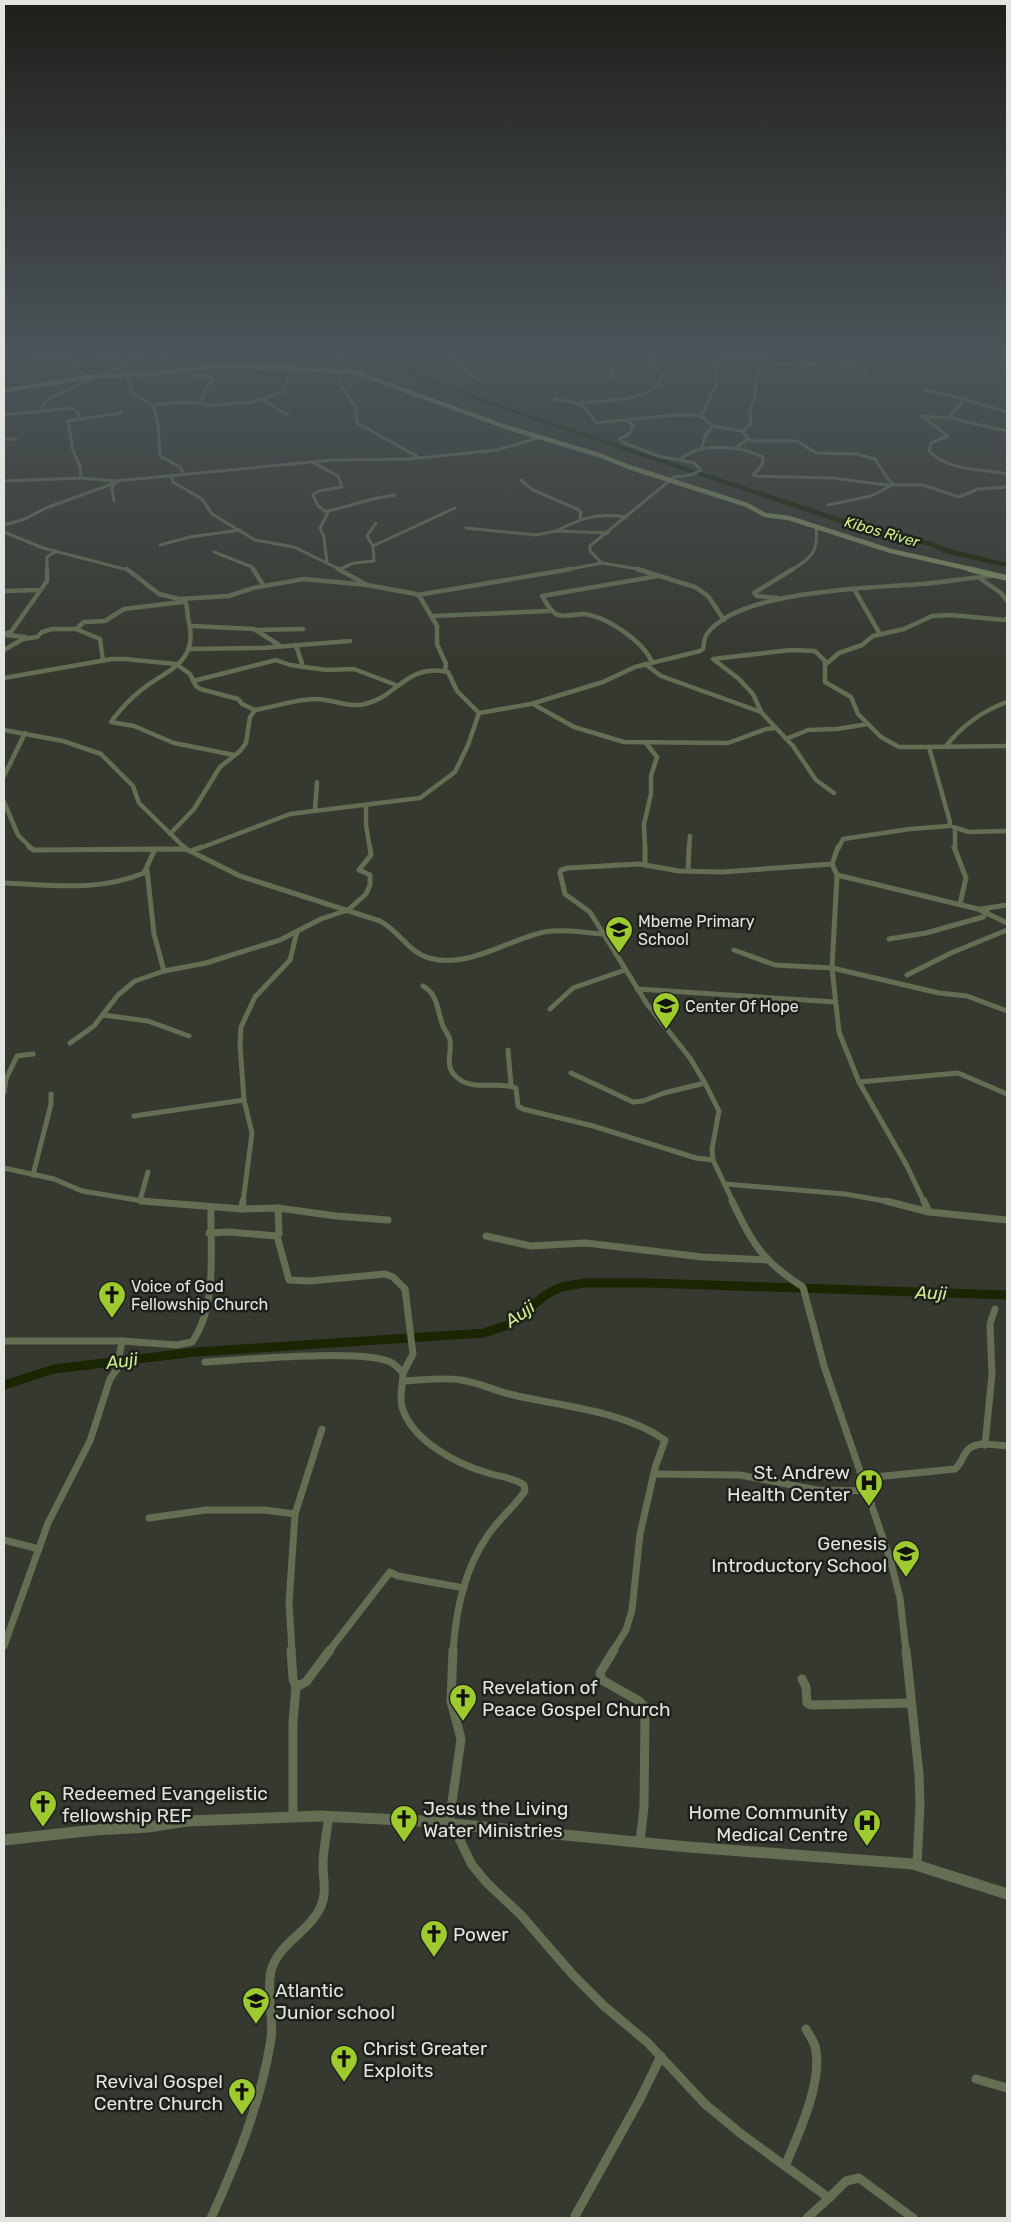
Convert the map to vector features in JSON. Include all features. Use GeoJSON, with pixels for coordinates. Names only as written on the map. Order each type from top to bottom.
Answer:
{"type":"FeatureCollection","features":[{"type":"Feature","properties":{"kind":"main road"},"geometry":{"type":"LineString","coordinates":[[598,455],[747,505],[765,515],[780,516],[890,551],[991,576],[1007,578]]}},
{"type":"Feature","properties":{"kind":"street"},"geometry":{"type":"LineString","coordinates":[[74,455],[80,466],[80,478]]}},
{"type":"Feature","properties":{"kind":"street"},"geometry":{"type":"LineString","coordinates":[[160,455],[180,467],[184,474]]}},
{"type":"Feature","properties":{"kind":"street"},"geometry":{"type":"LineString","coordinates":[[414,455],[420,458]]}},
{"type":"Feature","properties":{"kind":"street"},"geometry":{"type":"LineString","coordinates":[[4,481],[80,478],[118,480],[333,460],[420,458],[452,455]]}},
{"type":"Feature","properties":{"kind":"street"},"geometry":{"type":"LineString","coordinates":[[602,563],[590,548],[671,480],[677,476],[691,475],[702,468],[694,463],[655,455]]}},
{"type":"Feature","properties":{"kind":"street"},"geometry":{"type":"LineString","coordinates":[[680,460],[685,455]]}},
{"type":"Feature","properties":{"kind":"street"},"geometry":{"type":"LineString","coordinates":[[757,455],[764,457],[762,465],[754,473],[754,476],[833,478],[893,485],[929,486],[959,497],[978,489],[1007,487]]}},
{"type":"Feature","properties":{"kind":"street"},"geometry":{"type":"LineString","coordinates":[[835,455],[872,458],[884,470],[889,482],[893,485]]}},
{"type":"Feature","properties":{"kind":"street"},"geometry":{"type":"LineString","coordinates":[[931,455],[933,457],[961,467],[1007,474]]}},
{"type":"Feature","properties":{"kind":"street"},"geometry":{"type":"LineString","coordinates":[[314,463],[333,472],[340,480],[340,489],[320,491],[313,495],[318,506],[328,515],[320,528],[324,537],[327,563]]}},
{"type":"Feature","properties":{"kind":"street"},"geometry":{"type":"LineString","coordinates":[[171,474],[173,482],[202,499],[212,514],[255,540],[294,547],[340,569],[367,585]]}},
{"type":"Feature","properties":{"kind":"street"},"geometry":{"type":"LineString","coordinates":[[114,501],[112,488],[118,480]]}},
{"type":"Feature","properties":{"kind":"street"},"geometry":{"type":"LineString","coordinates":[[521,480],[533,490],[577,509],[581,512],[580,518]]}},
{"type":"Feature","properties":{"kind":"street"},"geometry":{"type":"LineString","coordinates":[[4,525],[31,517],[46,508],[82,496],[88,491],[114,484]]}},
{"type":"Feature","properties":{"kind":"street"},"geometry":{"type":"LineString","coordinates":[[828,505],[880,492],[893,485]]}},
{"type":"Feature","properties":{"kind":"street"},"geometry":{"type":"LineString","coordinates":[[325,512],[342,509],[367,500],[395,495]]}},
{"type":"Feature","properties":{"kind":"street"},"geometry":{"type":"LineString","coordinates":[[373,546],[455,508]]}},
{"type":"Feature","properties":{"kind":"street"},"geometry":{"type":"LineString","coordinates":[[556,531],[580,518],[598,514],[626,517]]}},
{"type":"Feature","properties":{"kind":"street"},"geometry":{"type":"LineString","coordinates":[[340,569],[354,563],[374,561],[373,546],[367,536],[376,523]]}},
{"type":"Feature","properties":{"kind":"street"},"geometry":{"type":"LineString","coordinates":[[786,599],[757,596],[754,593],[807,562],[812,556],[816,542],[816,527]]}},
{"type":"Feature","properties":{"kind":"street"},"geometry":{"type":"LineString","coordinates":[[466,528],[536,535],[556,531],[608,533]]}},
{"type":"Feature","properties":{"kind":"street"},"geometry":{"type":"LineString","coordinates":[[160,545],[200,535],[240,530]]}},
{"type":"Feature","properties":{"kind":"street"},"geometry":{"type":"LineString","coordinates":[[4,532],[56,551],[125,568],[159,594],[184,601],[189,607],[188,618],[192,626],[192,640],[188,649],[176,664],[139,692],[112,720],[134,726],[193,748],[234,755]]}},
{"type":"Feature","properties":{"kind":"street"},"geometry":{"type":"LineString","coordinates":[[4,634],[11,632],[47,581],[47,557],[56,551]]}},
{"type":"Feature","properties":{"kind":"street"},"geometry":{"type":"LineString","coordinates":[[214,552],[252,567],[264,586]]}},
{"type":"Feature","properties":{"kind":"street"},"geometry":{"type":"LineString","coordinates":[[76,629],[84,622],[105,621],[124,609],[229,596],[264,586],[304,579],[367,585],[418,595],[527,578],[602,563],[648,571],[704,591],[724,620]]}},
{"type":"Feature","properties":{"kind":"street"},"geometry":{"type":"LineString","coordinates":[[652,662],[651,657],[637,641],[627,636],[613,624],[587,615],[557,616],[542,596],[662,576]]}},
{"type":"Feature","properties":{"kind":"street"},"geometry":{"type":"LineString","coordinates":[[479,714],[533,704],[603,682],[645,664],[700,651],[703,649],[707,634],[724,620],[749,607],[786,599],[854,589],[991,576]]}},
{"type":"Feature","properties":{"kind":"street"},"geometry":{"type":"LineString","coordinates":[[978,577],[1001,593],[1007,601]]}},
{"type":"Feature","properties":{"kind":"street"},"geometry":{"type":"LineString","coordinates":[[854,589],[860,596],[861,604],[880,634]]}},
{"type":"Feature","properties":{"kind":"street"},"geometry":{"type":"LineString","coordinates":[[4,591],[40,590]]}},
{"type":"Feature","properties":{"kind":"street"},"geometry":{"type":"LineString","coordinates":[[418,595],[437,626],[437,644],[446,664],[445,670]]}},
{"type":"Feature","properties":{"kind":"street"},"geometry":{"type":"LineString","coordinates":[[432,616],[549,611]]}},
{"type":"Feature","properties":{"kind":"street"},"geometry":{"type":"LineString","coordinates":[[825,665],[839,653],[862,645],[869,638],[904,629],[934,616],[1006,619],[1007,626]]}},
{"type":"Feature","properties":{"kind":"street"},"geometry":{"type":"LineString","coordinates":[[192,626],[254,630],[302,629]]}},
{"type":"Feature","properties":{"kind":"street"},"geometry":{"type":"LineString","coordinates":[[4,634],[28,638],[38,637],[46,630],[76,629],[100,640],[103,661]]}},
{"type":"Feature","properties":{"kind":"street"},"geometry":{"type":"LineString","coordinates":[[254,630],[281,646]]}},
{"type":"Feature","properties":{"kind":"street"},"geometry":{"type":"LineString","coordinates":[[4,650],[28,638]]}},
{"type":"Feature","properties":{"kind":"street"},"geometry":{"type":"LineString","coordinates":[[188,649],[281,646],[350,641]]}},
{"type":"Feature","properties":{"kind":"street"},"geometry":{"type":"LineString","coordinates":[[296,644],[303,667]]}},
{"type":"Feature","properties":{"kind":"street"},"geometry":{"type":"LineString","coordinates":[[834,793],[816,780],[794,746],[761,712],[753,694],[739,679],[713,659],[813,650],[822,657],[825,665],[825,682],[851,697],[858,714],[881,737],[899,746],[1007,746]]}},
{"type":"Feature","properties":{"kind":"street"},"geometry":{"type":"LineString","coordinates":[[4,678],[125,659],[176,664],[190,674],[193,681],[200,688],[238,699],[242,704],[254,710],[313,699],[368,704],[396,685],[423,673],[445,670],[450,674],[457,691],[479,714]]}},
{"type":"Feature","properties":{"kind":"street"},"geometry":{"type":"LineString","coordinates":[[193,681],[274,660],[303,667],[331,670],[354,669],[396,685]]}},
{"type":"Feature","properties":{"kind":"street"},"geometry":{"type":"LineString","coordinates":[[645,664],[652,673],[666,680],[694,687],[761,712]]}},
{"type":"Feature","properties":{"kind":"street"},"geometry":{"type":"LineString","coordinates":[[946,746],[977,716],[1007,702]]}},
{"type":"Feature","properties":{"kind":"street"},"geometry":{"type":"LineString","coordinates":[[533,704],[579,729],[624,742],[728,743],[766,729],[775,728]]}},
{"type":"Feature","properties":{"kind":"street"},"geometry":{"type":"LineString","coordinates":[[170,834],[194,809],[220,767],[246,743],[250,717],[254,710]]}},
{"type":"Feature","properties":{"kind":"street"},"geometry":{"type":"LineString","coordinates":[[4,802],[10,823],[16,833],[34,850],[164,848],[188,850],[246,832],[281,816],[315,810],[366,806],[420,798],[454,774],[468,745],[479,714]]}},
{"type":"Feature","properties":{"kind":"street"},"geometry":{"type":"LineString","coordinates":[[786,739],[808,730],[837,729],[868,724]]}},
{"type":"Feature","properties":{"kind":"street"},"geometry":{"type":"LineString","coordinates":[[4,730],[63,741],[101,754],[133,786],[139,803],[188,850],[240,876],[348,910],[388,925],[403,941],[420,954],[444,959],[469,958],[521,938],[549,931],[573,930],[602,934]]}},
{"type":"Feature","properties":{"kind":"street"},"geometry":{"type":"LineString","coordinates":[[4,776],[26,733]]}},
{"type":"Feature","properties":{"kind":"street"},"geometry":{"type":"LineString","coordinates":[[645,742],[657,757],[651,776],[651,794],[644,824],[645,864]]}},
{"type":"Feature","properties":{"kind":"street"},"geometry":{"type":"LineString","coordinates":[[929,747],[952,827],[954,847],[966,878],[960,904]]}},
{"type":"Feature","properties":{"kind":"street"},"geometry":{"type":"LineString","coordinates":[[315,810],[317,782]]}},
{"type":"Feature","properties":{"kind":"street"},"geometry":{"type":"LineString","coordinates":[[70,1043],[94,1026],[118,995],[136,981],[164,971],[230,957],[280,940],[321,919],[348,910],[366,894],[370,885],[370,875],[359,870],[371,855],[366,825],[366,806]]}},
{"type":"Feature","properties":{"kind":"street"},"geometry":{"type":"LineString","coordinates":[[832,864],[835,861],[838,844],[843,839],[910,829],[952,827],[969,832],[1007,831]]}},
{"type":"Feature","properties":{"kind":"street"},"geometry":{"type":"LineString","coordinates":[[688,871],[690,836]]}},
{"type":"Feature","properties":{"kind":"street"},"geometry":{"type":"LineString","coordinates":[[155,849],[147,870],[154,934],[164,971]]}},
{"type":"Feature","properties":{"kind":"street"},"geometry":{"type":"LineString","coordinates":[[832,864],[737,872],[679,871],[645,864],[568,868],[561,870],[561,882],[565,894],[590,912],[637,989],[690,1058],[705,1084],[719,1111],[720,1118],[712,1148],[713,1160],[751,1240],[784,1275],[803,1287],[822,1360],[865,1478],[894,1571],[900,1598],[920,1774],[916,1864]]}},
{"type":"Feature","properties":{"kind":"street"},"geometry":{"type":"LineString","coordinates":[[832,864],[837,875],[832,968],[839,1032],[859,1082],[907,1166],[928,1212]]}},
{"type":"Feature","properties":{"kind":"street"},"geometry":{"type":"LineString","coordinates":[[4,883],[103,886],[132,878],[147,870]]}},
{"type":"Feature","properties":{"kind":"street"},"geometry":{"type":"LineString","coordinates":[[837,875],[960,904],[984,911],[1007,923]]}},
{"type":"Feature","properties":{"kind":"street"},"geometry":{"type":"LineString","coordinates":[[984,911],[1007,905]]}},
{"type":"Feature","properties":{"kind":"street"},"geometry":{"type":"LineString","coordinates":[[889,939],[926,933],[983,916],[984,911]]}},
{"type":"Feature","properties":{"kind":"street"},"geometry":{"type":"LineString","coordinates":[[907,975],[951,953],[1007,930]]}},
{"type":"Feature","properties":{"kind":"street"},"geometry":{"type":"LineString","coordinates":[[242,1209],[252,1133],[244,1100],[244,1072],[240,1045],[241,1027],[255,998],[290,960],[297,932]]}},
{"type":"Feature","properties":{"kind":"street"},"geometry":{"type":"LineString","coordinates":[[734,950],[775,965],[832,968],[939,993],[966,996],[1007,1011]]}},
{"type":"Feature","properties":{"kind":"street"},"geometry":{"type":"LineString","coordinates":[[550,1009],[573,988],[625,970]]}},
{"type":"Feature","properties":{"kind":"street"},"geometry":{"type":"LineString","coordinates":[[424,986],[431,990],[441,1013],[443,1026],[450,1037],[448,1061],[450,1070],[462,1081],[484,1086],[511,1085],[516,1088],[518,1106],[523,1108],[601,1128],[696,1158],[713,1160]]}},
{"type":"Feature","properties":{"kind":"street"},"geometry":{"type":"LineString","coordinates":[[637,989],[835,1002]]}},
{"type":"Feature","properties":{"kind":"street"},"geometry":{"type":"LineString","coordinates":[[103,1015],[142,1018],[189,1036]]}},
{"type":"Feature","properties":{"kind":"street"},"geometry":{"type":"LineString","coordinates":[[508,1050],[511,1085]]}},
{"type":"Feature","properties":{"kind":"street"},"geometry":{"type":"LineString","coordinates":[[4,1093],[6,1080],[17,1056],[33,1054]]}},
{"type":"Feature","properties":{"kind":"street"},"geometry":{"type":"LineString","coordinates":[[572,1073],[633,1102],[705,1084]]}},
{"type":"Feature","properties":{"kind":"street"},"geometry":{"type":"LineString","coordinates":[[859,1082],[958,1073],[1007,1094]]}},
{"type":"Feature","properties":{"kind":"street"},"geometry":{"type":"LineString","coordinates":[[33,1175],[49,1111],[51,1094]]}},
{"type":"Feature","properties":{"kind":"street"},"geometry":{"type":"LineString","coordinates":[[134,1116],[244,1100]]}},
{"type":"Feature","properties":{"kind":"street"},"geometry":{"type":"LineString","coordinates":[[4,1168],[54,1179],[82,1191],[140,1200],[211,1208],[278,1208],[336,1216],[388,1220]]}},
{"type":"Feature","properties":{"kind":"street"},"geometry":{"type":"LineString","coordinates":[[140,1200],[148,1172]]}},
{"type":"Feature","properties":{"kind":"street"},"geometry":{"type":"LineString","coordinates":[[725,1184],[846,1194],[879,1199],[928,1212],[1007,1220]]}},
{"type":"Feature","properties":{"kind":"street"},"geometry":{"type":"LineString","coordinates":[[4,1341],[122,1342],[177,1345],[192,1342],[196,1338],[205,1310],[209,1283],[211,1208]]}},
{"type":"Feature","properties":{"kind":"street"},"geometry":{"type":"LineString","coordinates":[[278,1208],[278,1236],[289,1280],[310,1281],[358,1275],[386,1274],[393,1277],[404,1289],[413,1354],[403,1377],[402,1406],[406,1417],[430,1442],[460,1462],[524,1485],[525,1491],[488,1535],[471,1566],[453,1637],[450,1695],[460,1725],[461,1739],[450,1824],[472,1865],[487,1883],[522,1915],[573,1976],[604,2006],[647,2042],[705,2104],[829,2198]]}},
{"type":"Feature","properties":{"kind":"street"},"geometry":{"type":"LineString","coordinates":[[209,1233],[228,1232],[278,1236]]}},
{"type":"Feature","properties":{"kind":"street"},"geometry":{"type":"LineString","coordinates":[[486,1236],[512,1243],[544,1246],[570,1243],[591,1244],[618,1249],[717,1260],[768,1260]]}},
{"type":"Feature","properties":{"kind":"street"},"geometry":{"type":"LineString","coordinates":[[985,1445],[992,1363],[989,1325],[990,1317],[995,1309]]}},
{"type":"Feature","properties":{"kind":"street"},"geometry":{"type":"LineString","coordinates":[[4,1646],[39,1549],[61,1496],[86,1452],[110,1380],[117,1369],[122,1342]]}},
{"type":"Feature","properties":{"kind":"street"},"geometry":{"type":"LineString","coordinates":[[204,1362],[332,1356],[366,1357],[391,1362],[403,1377],[480,1383],[506,1393],[639,1426],[661,1435],[666,1440],[654,1474],[640,1534],[632,1610],[626,1630],[600,1673],[602,1680],[639,1701],[645,1713],[644,1807],[640,1842]]}},
{"type":"Feature","properties":{"kind":"street"},"geometry":{"type":"LineString","coordinates":[[293,1817],[293,1722],[296,1687],[293,1680],[289,1603],[295,1514],[322,1428]]}},
{"type":"Feature","properties":{"kind":"street"},"geometry":{"type":"LineString","coordinates":[[865,1478],[954,1469],[960,1465],[969,1449],[985,1445],[1007,1446]]}},
{"type":"Feature","properties":{"kind":"street"},"geometry":{"type":"LineString","coordinates":[[654,1474],[740,1475],[818,1490],[869,1491]]}},
{"type":"Feature","properties":{"kind":"street"},"geometry":{"type":"LineString","coordinates":[[149,1518],[206,1510],[264,1510],[295,1514]]}},
{"type":"Feature","properties":{"kind":"street"},"geometry":{"type":"LineString","coordinates":[[4,1540],[39,1549]]}},
{"type":"Feature","properties":{"kind":"street"},"geometry":{"type":"LineString","coordinates":[[296,1687],[306,1682],[390,1572],[398,1576],[464,1588]]}},
{"type":"Feature","properties":{"kind":"street"},"geometry":{"type":"LineString","coordinates":[[802,1679],[806,1687],[807,1703],[811,1705],[911,1703]]}},
{"type":"Feature","properties":{"kind":"street"},"geometry":{"type":"LineString","coordinates":[[211,2218],[238,2159],[251,2123],[261,2083],[273,2028],[271,1970],[279,1954],[307,1926],[322,1906],[324,1892],[323,1865],[329,1816]]}},
{"type":"Feature","properties":{"kind":"street"},"geometry":{"type":"LineString","coordinates":[[4,1840],[95,1830],[148,1827],[187,1821],[329,1816],[450,1824],[640,1842],[916,1864],[1007,1894]]}},
{"type":"Feature","properties":{"kind":"street"},"geometry":{"type":"LineString","coordinates":[[785,2166],[802,2125],[811,2089],[816,2057],[814,2044],[806,2029]]}},
{"type":"Feature","properties":{"kind":"street"},"geometry":{"type":"LineString","coordinates":[[575,2216],[640,2099],[661,2056]]}},
{"type":"Feature","properties":{"kind":"street"},"geometry":{"type":"LineString","coordinates":[[976,2079],[1007,2088]]}},
{"type":"Feature","properties":{"kind":"street"},"geometry":{"type":"LineString","coordinates":[[807,2218],[846,2181],[854,2178],[860,2178],[913,2218]]}},
{"type":"Feature","properties":{"kind":"waterway","name":"Kibos River"},"geometry":{"type":"LineString","coordinates":[[645,455],[878,533],[932,544],[947,551],[1007,565]]}},
{"type":"Feature","properties":{"kind":"waterway","name":"Auji"},"geometry":{"type":"LineString","coordinates":[[4,1385],[54,1369],[196,1352],[484,1333],[508,1325],[547,1294],[561,1287],[585,1283],[648,1283],[1007,1295]]}},
{"type":"Feature","properties":{"kind":"place","name":"Mbeme Primary School"},"geometry":{"type":"Point","coordinates":[619,954]}},
{"type":"Feature","properties":{"kind":"place","name":"Center Of Hope"},"geometry":{"type":"Point","coordinates":[666,1030]}},
{"type":"Feature","properties":{"kind":"place","name":"Voice of God Fellowship Church"},"geometry":{"type":"Point","coordinates":[112,1319]}},
{"type":"Feature","properties":{"kind":"place","name":"St. Andrew Health Center"},"geometry":{"type":"Point","coordinates":[869,1507]}},
{"type":"Feature","properties":{"kind":"place","name":"Genesis Introductory School"},"geometry":{"type":"Point","coordinates":[906,1578]}},
{"type":"Feature","properties":{"kind":"place","name":"Revelation of Peace Gospel Church"},"geometry":{"type":"Point","coordinates":[463,1722]}},
{"type":"Feature","properties":{"kind":"place","name":"Redeemed Evangelistic fellowship REF"},"geometry":{"type":"Point","coordinates":[43,1828]}},
{"type":"Feature","properties":{"kind":"place","name":"Jesus the Living Water Ministries"},"geometry":{"type":"Point","coordinates":[404,1843]}},
{"type":"Feature","properties":{"kind":"place","name":"Home Community Medical Centre"},"geometry":{"type":"Point","coordinates":[867,1847]}},
{"type":"Feature","properties":{"kind":"place","name":"Power"},"geometry":{"type":"Point","coordinates":[434,1958]}},
{"type":"Feature","properties":{"kind":"place","name":"Atlantic Junior school"},"geometry":{"type":"Point","coordinates":[256,2025]}},
{"type":"Feature","properties":{"kind":"place","name":"Christ Greater Exploits"},"geometry":{"type":"Point","coordinates":[344,2083]}},
{"type":"Feature","properties":{"kind":"place","name":"Revival Gospel Centre Church"},"geometry":{"type":"Point","coordinates":[242,2116]}}]}
